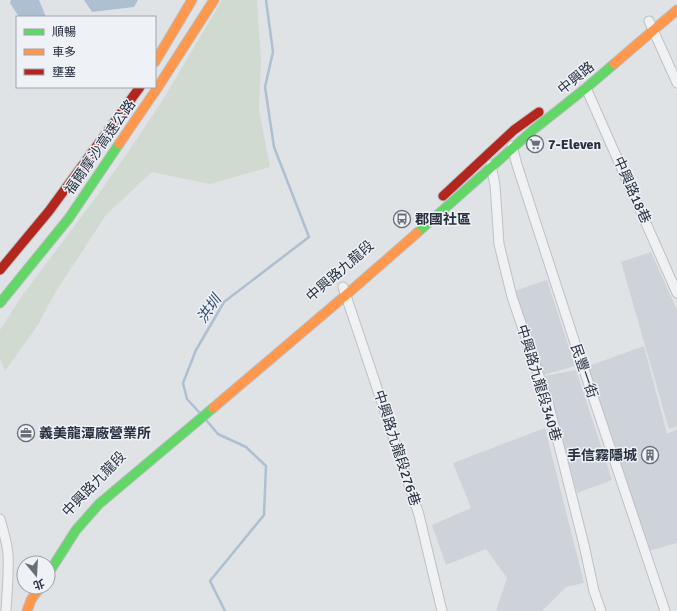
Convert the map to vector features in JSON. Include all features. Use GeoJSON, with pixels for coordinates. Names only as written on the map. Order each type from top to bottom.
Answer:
{"type":"FeatureCollection","features":[{"type":"Feature","properties":{"kind":"main road"},"geometry":{"type":"LineString","coordinates":[[156,60],[192,0]]}},
{"type":"Feature","properties":{"kind":"main road","name":"福爾摩沙高速公路"},"geometry":{"type":"LineString","coordinates":[[0,303],[69,218],[152,97],[214,0]]}},
{"type":"Feature","properties":{"kind":"main road","name":"中興路"},"geometry":{"type":"LineString","coordinates":[[492,167],[512,147],[586,88],[677,10]]}},
{"type":"Feature","properties":{"kind":"main road","name":"福爾摩沙高速公路"},"geometry":{"type":"LineString","coordinates":[[0,270],[49,210],[139,88]]}},
{"type":"Feature","properties":{"kind":"main road"},"geometry":{"type":"LineString","coordinates":[[435,203],[514,130],[533,118],[545,108]]}},
{"type":"Feature","properties":{"kind":"main road","name":"中興路九龍段"},"geometry":{"type":"LineString","coordinates":[[56,561],[76,530],[99,504],[193,420],[492,167]]}},
{"type":"Feature","properties":{"kind":"main road","name":"中興路九龍段"},"geometry":{"type":"LineString","coordinates":[[345,291],[378,256],[401,235]]}},
{"type":"Feature","properties":{"kind":"main road"},"geometry":{"type":"LineString","coordinates":[[160,441],[193,420]]}},
{"type":"Feature","properties":{"kind":"main road","name":"中興路九龍段"},"geometry":{"type":"LineString","coordinates":[[50,555],[58,542],[83,513],[126,470]]}},
{"type":"Feature","properties":{"kind":"main road"},"geometry":{"type":"LineString","coordinates":[[18,611],[26,595]]}},
{"type":"Feature","properties":{"kind":"main road"},"geometry":{"type":"LineString","coordinates":[[27,611],[34,595]]}},
{"type":"Feature","properties":{"kind":"street"},"geometry":{"type":"LineString","coordinates":[[650,21],[677,83]]}},
{"type":"Feature","properties":{"kind":"street","name":"中興路18巷"},"geometry":{"type":"LineString","coordinates":[[586,88],[677,293]]}},
{"type":"Feature","properties":{"kind":"street","name":"民豐一街"},"geometry":{"type":"LineString","coordinates":[[514,130],[512,147],[572,335],[664,611]]}},
{"type":"Feature","properties":{"kind":"street","name":"中興路九龍段340巷"},"geometry":{"type":"LineString","coordinates":[[487,154],[492,167],[495,185],[499,244],[512,297],[548,402],[594,591],[601,611]]}},
{"type":"Feature","properties":{"kind":"street","name":"中興路九龍段276巷"},"geometry":{"type":"LineString","coordinates":[[345,291],[419,515],[442,611]]}},
{"type":"Feature","properties":{"kind":"street"},"geometry":{"type":"LineString","coordinates":[[0,519],[8,554],[6,611]]}},
{"type":"Feature","properties":{"kind":"shaded area"},"geometry":{"type":"Polygon","coordinates":[[[222,0],[257,0],[261,60],[259,110],[270,167],[210,184],[152,172],[106,215],[55,293],[38,325],[5,371],[0,359],[0,330],[21,297],[128,152],[164,98],[222,0]]]}},
{"type":"Feature","properties":{"kind":"shaded area"},"geometry":{"type":"Polygon","coordinates":[[[651,252],[677,310],[677,426],[669,429],[621,262],[651,252]]]}},
{"type":"Feature","properties":{"kind":"shaded area"},"geometry":{"type":"Polygon","coordinates":[[[547,280],[575,366],[543,375],[514,291],[547,280]]]}},
{"type":"Feature","properties":{"kind":"shaded area"},"geometry":{"type":"Polygon","coordinates":[[[644,346],[667,434],[677,429],[677,543],[649,551],[586,367],[644,346]]]}},
{"type":"Feature","properties":{"kind":"shaded area"},"geometry":{"type":"Polygon","coordinates":[[[576,370],[612,480],[577,493],[545,376],[576,370]]]}},
{"type":"Feature","properties":{"kind":"shaded area"},"geometry":{"type":"Polygon","coordinates":[[[545,428],[584,583],[566,587],[542,611],[496,611],[507,578],[486,549],[446,565],[432,525],[471,508],[453,463],[545,428]]]}},
{"type":"Feature","properties":{"kind":"water"},"geometry":{"type":"Polygon","coordinates":[[[11,0],[39,0],[46,16],[18,16],[10,3],[11,0]]]}},
{"type":"Feature","properties":{"kind":"water"},"geometry":{"type":"Polygon","coordinates":[[[84,0],[138,0],[134,7],[92,12],[84,0]]]}},
{"type":"Feature","properties":{"kind":"waterway","name":"洪圳"},"geometry":{"type":"LineString","coordinates":[[199,412],[187,399],[183,383],[196,350],[224,302],[309,237],[274,147],[265,87],[273,52],[266,0]]}},
{"type":"Feature","properties":{"kind":"waterway","name":"洪圳"},"geometry":{"type":"LineString","coordinates":[[207,421],[218,434],[246,447],[266,466],[264,515],[210,581],[225,611]]}},
{"type":"Feature","properties":{"kind":"traffic: fast"},"geometry":{"type":"LineString","coordinates":[[417,233],[533,130],[614,64]]}},
{"type":"Feature","properties":{"kind":"traffic: fast"},"geometry":{"type":"LineString","coordinates":[[0,303],[69,218],[119,144]]}},
{"type":"Feature","properties":{"kind":"traffic: fast"},"geometry":{"type":"LineString","coordinates":[[56,561],[76,530],[99,504],[213,408]]}},
{"type":"Feature","properties":{"kind":"traffic: slow"},"geometry":{"type":"LineString","coordinates":[[156,60],[192,0]]}},
{"type":"Feature","properties":{"kind":"traffic: slow"},"geometry":{"type":"LineString","coordinates":[[119,144],[214,0]]}},
{"type":"Feature","properties":{"kind":"traffic: slow"},"geometry":{"type":"LineString","coordinates":[[614,64],[677,10]]}},
{"type":"Feature","properties":{"kind":"traffic: slow"},"geometry":{"type":"LineString","coordinates":[[213,408],[417,233]]}},
{"type":"Feature","properties":{"kind":"traffic: slow"},"geometry":{"type":"LineString","coordinates":[[27,611],[34,595]]}},
{"type":"Feature","properties":{"kind":"traffic: jam"},"geometry":{"type":"LineString","coordinates":[[0,270],[49,211],[139,88]]}},
{"type":"Feature","properties":{"kind":"traffic: jam"},"geometry":{"type":"LineString","coordinates":[[443,196],[514,130],[539,112]]}},
{"type":"Feature","properties":{"kind":"place","name":"7-Eleven"},"geometry":{"type":"Point","coordinates":[535,144]}},
{"type":"Feature","properties":{"kind":"place","name":"郡國社區"},"geometry":{"type":"Point","coordinates":[402,219]}},
{"type":"Feature","properties":{"kind":"place","name":"義美龍潭廠營業所"},"geometry":{"type":"Point","coordinates":[26,433]}},
{"type":"Feature","properties":{"kind":"place","name":"手信霧隱城"},"geometry":{"type":"Point","coordinates":[650,455]}}]}
